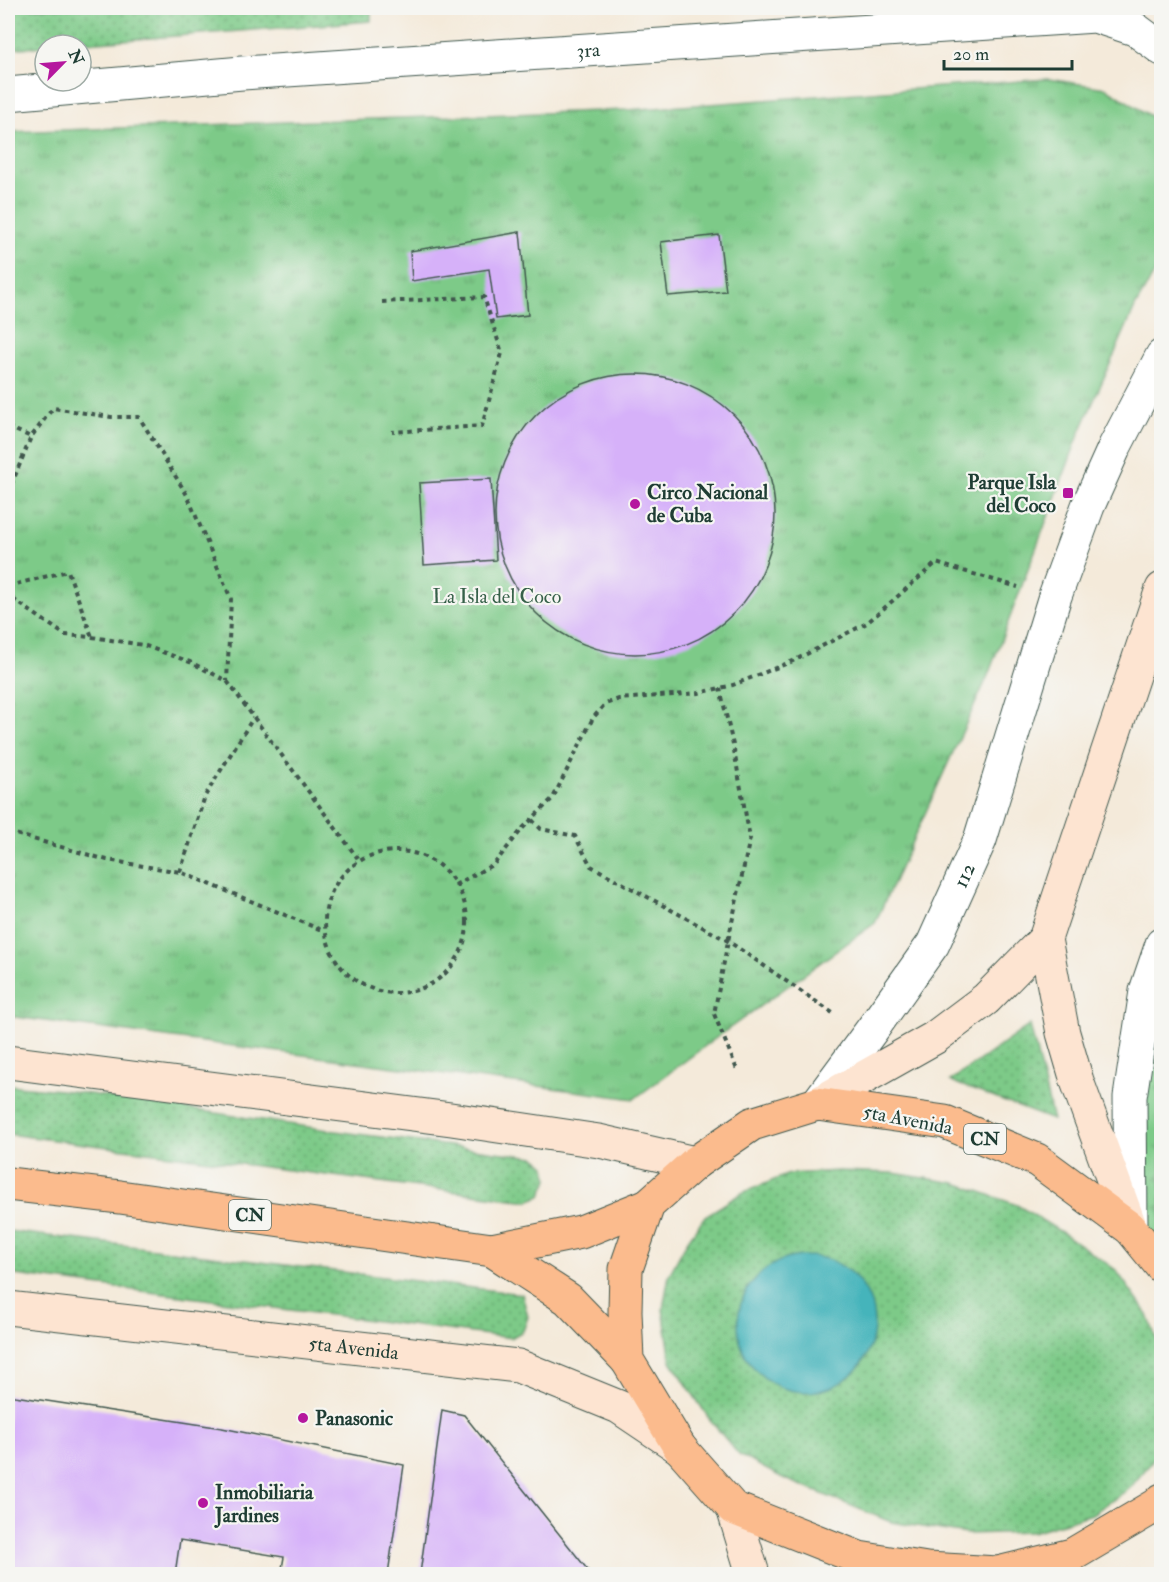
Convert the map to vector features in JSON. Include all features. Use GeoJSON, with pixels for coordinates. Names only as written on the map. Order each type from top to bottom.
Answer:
{"type":"FeatureCollection","features":[{"type":"Feature","properties":{"kind":"highway","name":"5ta Avenida"},"geometry":{"type":"LineString","coordinates":[[8,1184],[120,1197],[492,1250],[581,1232],[648,1205],[695,1162],[752,1124],[817,1104],[945,1122],[1037,1160],[1131,1229],[1161,1267]]}},
{"type":"Feature","properties":{"kind":"highway","name":"5ta Avenida"},"geometry":{"type":"LineString","coordinates":[[627,1360],[626,1269],[648,1205]]}},
{"type":"Feature","properties":{"kind":"highway","name":"5ta Avenida"},"geometry":{"type":"LineString","coordinates":[[492,1250],[568,1299],[627,1360],[680,1448],[733,1508],[859,1558],[927,1569],[999,1573],[1072,1555],[1160,1503]]}},
{"type":"Feature","properties":{"kind":"main road"},"geometry":{"type":"LineString","coordinates":[[817,1104],[934,1038],[986,999],[1045,939],[1161,589]]}},
{"type":"Feature","properties":{"kind":"main road"},"geometry":{"type":"LineString","coordinates":[[1045,939],[1064,1034],[1077,1081],[1131,1229]]}},
{"type":"Feature","properties":{"kind":"main road"},"geometry":{"type":"LineString","coordinates":[[8,1062],[462,1120],[599,1141],[695,1162]]}},
{"type":"Feature","properties":{"kind":"main road","name":"5ta Avenida"},"geometry":{"type":"LineString","coordinates":[[8,1308],[518,1366],[619,1407],[680,1448]]}},
{"type":"Feature","properties":{"kind":"main road"},"geometry":{"type":"LineString","coordinates":[[733,1508],[753,1575]]}},
{"type":"Feature","properties":{"kind":"main road"},"geometry":{"type":"LineString","coordinates":[[1046,1575],[1072,1555]]}},
{"type":"Feature","properties":{"kind":"street","name":"3ra"},"geometry":{"type":"LineString","coordinates":[[8,94],[242,73],[1095,16],[1135,29],[1161,49]]}},
{"type":"Feature","properties":{"kind":"street","name":"112"},"geometry":{"type":"LineString","coordinates":[[817,1104],[933,944],[980,840],[1055,596],[1088,506],[1115,446],[1161,356]]}},
{"type":"Feature","properties":{"kind":"street"},"geometry":{"type":"LineString","coordinates":[[1131,1229],[1130,1097],[1146,991],[1161,944]]}},
{"type":"Feature","properties":{"kind":"path"},"geometry":{"type":"LineString","coordinates":[[381,302],[484,297],[502,353],[482,426],[392,432]]}},
{"type":"Feature","properties":{"kind":"path"},"geometry":{"type":"LineString","coordinates":[[8,493],[31,437],[53,408],[111,417],[139,417],[187,495],[231,599],[227,681]]}},
{"type":"Feature","properties":{"kind":"path"},"geometry":{"type":"LineString","coordinates":[[8,427],[31,437]]}},
{"type":"Feature","properties":{"kind":"path"},"geometry":{"type":"LineString","coordinates":[[455,885],[494,864],[523,828],[553,798],[593,718],[605,704],[619,699],[699,693],[733,685],[793,661],[867,623],[936,563],[1055,596]]}},
{"type":"Feature","properties":{"kind":"path"},"geometry":{"type":"LineString","coordinates":[[8,586],[68,571],[92,637]]}},
{"type":"Feature","properties":{"kind":"path"},"geometry":{"type":"LineString","coordinates":[[8,591],[13,599],[66,635],[143,645],[190,662],[227,681],[359,860]]}},
{"type":"Feature","properties":{"kind":"path"},"geometry":{"type":"LineString","coordinates":[[8,622],[13,599]]}},
{"type":"Feature","properties":{"kind":"path"},"geometry":{"type":"LineString","coordinates":[[720,688],[750,838],[714,1014],[738,1072]]}},
{"type":"Feature","properties":{"kind":"path"},"geometry":{"type":"LineString","coordinates":[[180,872],[206,796],[253,718]]}},
{"type":"Feature","properties":{"kind":"path"},"geometry":{"type":"LineString","coordinates":[[532,820],[541,829],[575,836],[591,866],[728,941],[839,1018]]}},
{"type":"Feature","properties":{"kind":"path"},"geometry":{"type":"LineString","coordinates":[[8,832],[107,860],[180,872],[324,931]]}},
{"type":"Feature","properties":{"kind":"path"},"geometry":{"type":"LineString","coordinates":[[390,850],[423,856],[450,876],[455,885],[465,905],[466,938],[451,968],[425,988],[392,994],[360,985],[336,962],[324,931],[331,890],[359,860],[390,850]]}},
{"type":"Feature","properties":{"kind":"green space"},"geometry":{"type":"Polygon","coordinates":[[[8,8],[371,8],[371,21],[93,42],[93,33],[33,33],[33,47],[8,49],[8,8]]]}},
{"type":"Feature","properties":{"kind":"green space","name":"La Isla del Coco"},"geometry":{"type":"Polygon","coordinates":[[[1048,79],[1106,88],[1152,117],[1161,130],[1161,262],[1136,305],[1080,432],[987,678],[875,923],[634,1099],[8,1016],[8,132],[627,110],[1048,79]]]}},
{"type":"Feature","properties":{"kind":"green space"},"geometry":{"type":"Polygon","coordinates":[[[1161,943],[1161,1267],[1131,1229],[1161,943]]]}},
{"type":"Feature","properties":{"kind":"green space"},"geometry":{"type":"Polygon","coordinates":[[[1030,1025],[1053,1120],[950,1081],[1030,1025]]]}},
{"type":"Feature","properties":{"kind":"green space"},"geometry":{"type":"Polygon","coordinates":[[[8,1085],[70,1091],[335,1131],[535,1157],[546,1166],[548,1179],[541,1196],[528,1201],[8,1134],[8,1085]]]}},
{"type":"Feature","properties":{"kind":"green space"},"geometry":{"type":"Polygon","coordinates":[[[839,1171],[893,1173],[956,1183],[1017,1205],[1066,1235],[1116,1270],[1148,1315],[1161,1353],[1161,1432],[1155,1458],[1129,1489],[1092,1514],[1032,1532],[967,1534],[891,1522],[783,1478],[739,1455],[710,1420],[671,1361],[663,1309],[669,1275],[688,1240],[705,1216],[742,1193],[789,1174],[839,1171]]]}},
{"type":"Feature","properties":{"kind":"green space"},"geometry":{"type":"Polygon","coordinates":[[[8,1231],[522,1294],[528,1317],[523,1331],[511,1338],[8,1274],[8,1231]]]}},
{"type":"Feature","properties":{"kind":"water"},"geometry":{"type":"Polygon","coordinates":[[[806,1256],[832,1261],[844,1267],[854,1276],[863,1286],[869,1298],[874,1324],[869,1350],[863,1362],[854,1372],[844,1381],[832,1387],[806,1392],[780,1387],[768,1381],[758,1372],[749,1362],[743,1350],[738,1324],[743,1298],[749,1286],[758,1276],[768,1267],[780,1261],[806,1256]]]}},
{"type":"Feature","properties":{"kind":"building"},"geometry":{"type":"Polygon","coordinates":[[[520,232],[528,315],[496,319],[489,269],[412,281],[410,251],[520,232]]]}},
{"type":"Feature","properties":{"kind":"building"},"geometry":{"type":"Polygon","coordinates":[[[719,235],[726,291],[668,296],[661,242],[719,235]]]}},
{"type":"Feature","properties":{"kind":"building","name":"Circo Nacional de Cuba"},"geometry":{"type":"Polygon","coordinates":[[[635,374],[676,380],[713,398],[734,415],[751,436],[769,473],[775,514],[769,555],[751,592],[734,613],[713,630],[676,648],[635,654],[594,648],[557,630],[536,613],[519,592],[501,555],[495,514],[501,473],[519,436],[536,415],[557,398],[594,380],[635,374]]]}},
{"type":"Feature","properties":{"kind":"building"},"geometry":{"type":"Polygon","coordinates":[[[491,479],[496,560],[424,565],[419,483],[491,479]]]}},
{"type":"Feature","properties":{"kind":"building","name":"Inmobiliaria Jardines"},"geometry":{"type":"Polygon","coordinates":[[[8,1395],[222,1428],[404,1465],[388,1574],[281,1574],[284,1557],[180,1540],[175,1574],[8,1574],[8,1395]]]}},
{"type":"Feature","properties":{"kind":"building"},"geometry":{"type":"Polygon","coordinates":[[[442,1410],[464,1415],[591,1574],[420,1574],[442,1410]]]}},
{"type":"Feature","properties":{"kind":"place","name":"Parque Isla del Coco"},"geometry":{"type":"Point","coordinates":[1068,493]}},
{"type":"Feature","properties":{"kind":"place","name":"Circo Nacional de Cuba"},"geometry":{"type":"Point","coordinates":[635,504]}},
{"type":"Feature","properties":{"kind":"place","name":"Panasonic"},"geometry":{"type":"Point","coordinates":[303,1418]}},
{"type":"Feature","properties":{"kind":"place","name":"Inmobiliaria Jardines"},"geometry":{"type":"Point","coordinates":[203,1503]}}]}
